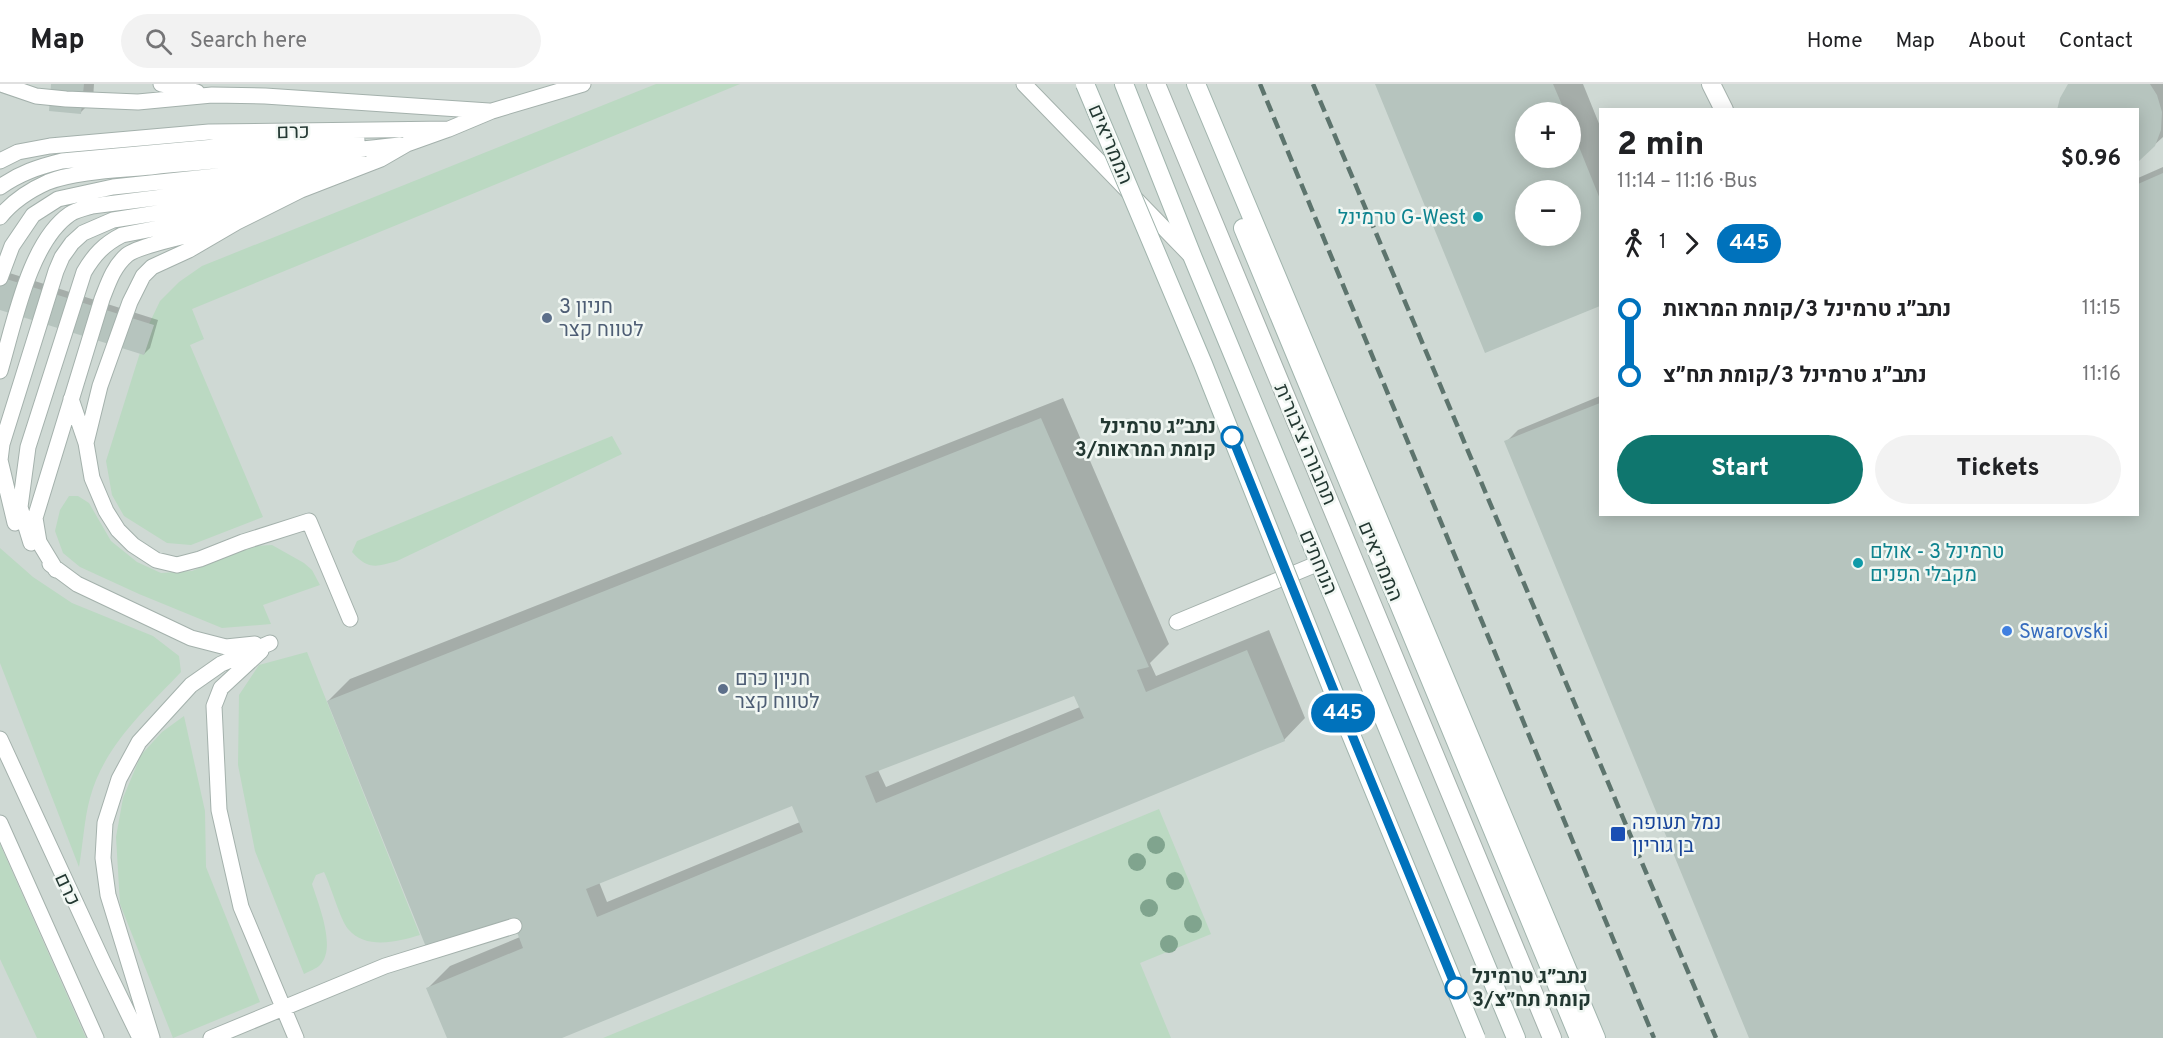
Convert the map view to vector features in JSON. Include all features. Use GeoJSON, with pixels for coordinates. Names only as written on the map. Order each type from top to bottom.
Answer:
{"type":"FeatureCollection","features":[{"type":"Feature","properties":{"kind":"street","name":"הממריאים"},"geometry":{"type":"LineString","coordinates":[[1085,84],[1203,364],[1329,680],[1476,1038]]}},
{"type":"Feature","properties":{"kind":"street","name":"הנוחתים"},"geometry":{"type":"LineString","coordinates":[[1124,84],[1193,258],[1516,1038]]}},
{"type":"Feature","properties":{"kind":"street","name":"תחבורה ציבורית"},"geometry":{"type":"LineString","coordinates":[[1156,84],[1552,1038]]}},
{"type":"Feature","properties":{"kind":"street","name":"הממריאים"},"geometry":{"type":"LineString","coordinates":[[1183,84],[1579,1038]]}},
{"type":"Feature","properties":{"kind":"street"},"geometry":{"type":"LineString","coordinates":[[1196,84],[1596,1038]]}},
{"type":"Feature","properties":{"kind":"street"},"geometry":{"type":"LineString","coordinates":[[1711,84],[1723,108]]}},
{"type":"Feature","properties":{"kind":"lane"},"geometry":{"type":"LineString","coordinates":[[1,84],[36,96],[66,99],[138,102],[212,94],[492,111]]}},
{"type":"Feature","properties":{"kind":"lane"},"geometry":{"type":"LineString","coordinates":[[161,84],[212,94]]}},
{"type":"Feature","properties":{"kind":"lane","name":"כרם"},"geometry":{"type":"LineString","coordinates":[[0,161],[18,152],[50,146],[209,132],[449,129],[492,111],[582,84]]}},
{"type":"Feature","properties":{"kind":"lane"},"geometry":{"type":"LineString","coordinates":[[1024,84],[1193,258]]}},
{"type":"Feature","properties":{"kind":"lane"},"geometry":{"type":"LineString","coordinates":[[86,443],[100,386],[130,302],[143,276],[152,267],[189,250],[237,222],[301,190],[381,159],[408,144],[449,129]]}},
{"type":"Feature","properties":{"kind":"lane"},"geometry":{"type":"LineString","coordinates":[[0,187],[17,175],[62,161],[236,145],[392,139],[449,129]]}},
{"type":"Feature","properties":{"kind":"lane"},"geometry":{"type":"LineString","coordinates":[[0,217],[15,202],[34,189],[50,181],[74,176],[230,159],[408,144]]}},
{"type":"Feature","properties":{"kind":"lane"},"geometry":{"type":"LineString","coordinates":[[0,278],[12,246],[27,223],[33,215],[58,199],[113,186],[381,159]]}},
{"type":"Feature","properties":{"kind":"lane"},"geometry":{"type":"LineString","coordinates":[[0,371],[33,263],[48,236],[72,212],[92,206],[340,174]]}},
{"type":"Feature","properties":{"kind":"lane"},"geometry":{"type":"LineString","coordinates":[[16,527],[0,460],[2,444],[56,271],[72,243],[83,233],[113,220],[301,190]]}},
{"type":"Feature","properties":{"kind":"lane"},"geometry":{"type":"LineString","coordinates":[[31,543],[20,507],[28,447],[84,272],[91,261],[109,242],[122,235],[266,207]]}},
{"type":"Feature","properties":{"kind":"lane"},"geometry":{"type":"LineString","coordinates":[[56,570],[39,542],[35,518],[110,278],[128,254],[237,222]]}},
{"type":"Feature","properties":{"kind":"lane"},"geometry":{"type":"LineString","coordinates":[[71,399],[86,443],[92,478],[106,511],[118,530],[133,546],[156,560],[177,564],[200,559],[243,542],[309,521],[350,619]]}},
{"type":"Feature","properties":{"kind":"lane"},"geometry":{"type":"LineString","coordinates":[[0,502],[16,527],[56,570],[77,584],[191,638],[226,647],[270,643]]}},
{"type":"Feature","properties":{"kind":"lane"},"geometry":{"type":"LineString","coordinates":[[1177,622],[1319,563]]}},
{"type":"Feature","properties":{"kind":"lane"},"geometry":{"type":"LineString","coordinates":[[270,643],[221,688],[214,706],[219,810],[241,907],[296,1038]]}},
{"type":"Feature","properties":{"kind":"lane"},"geometry":{"type":"LineString","coordinates":[[152,1038],[108,895],[103,858],[105,823],[119,779],[139,742],[191,686],[221,664],[270,643]]}},
{"type":"Feature","properties":{"kind":"lane","name":"כרם"},"geometry":{"type":"LineString","coordinates":[[0,739],[103,962],[141,1038]]}},
{"type":"Feature","properties":{"kind":"lane"},"geometry":{"type":"LineString","coordinates":[[0,823],[96,1038]]}},
{"type":"Feature","properties":{"kind":"lane"},"geometry":{"type":"LineString","coordinates":[[210,1038],[385,966],[514,926]]}},
{"type":"Feature","properties":{"kind":"shaded area"},"geometry":{"type":"Polygon","coordinates":[[[0,84],[2163,84],[2163,1038],[0,1038],[0,84]]]}},
{"type":"Feature","properties":{"kind":"green space"},"geometry":{"type":"Polygon","coordinates":[[[656,84],[740,84],[192,309],[204,339],[190,345],[263,517],[191,545],[167,543],[124,516],[112,495],[106,461],[149,324],[160,301],[179,282],[202,266],[656,84]]]}},
{"type":"Feature","properties":{"kind":"green space"},"geometry":{"type":"Polygon","coordinates":[[[612,436],[622,454],[397,561],[373,566],[363,562],[352,552],[357,541],[612,436]]]}},
{"type":"Feature","properties":{"kind":"green space"},"geometry":{"type":"Polygon","coordinates":[[[69,496],[78,496],[89,503],[111,541],[137,562],[161,573],[192,571],[252,546],[272,545],[304,563],[312,570],[320,585],[263,605],[271,624],[222,628],[80,567],[63,553],[55,531],[60,510],[69,496]]]}},
{"type":"Feature","properties":{"kind":"green space"},"geometry":{"type":"Polygon","coordinates":[[[0,548],[33,577],[72,603],[153,636],[179,656],[181,672],[115,745],[96,779],[88,806],[79,867],[0,663],[0,548]]]}},
{"type":"Feature","properties":{"kind":"green space"},"geometry":{"type":"Polygon","coordinates":[[[307,652],[420,935],[392,942],[373,942],[355,936],[345,924],[324,872],[316,875],[312,884],[325,925],[327,948],[320,965],[304,974],[255,851],[238,765],[239,695],[259,665],[307,652]]]}},
{"type":"Feature","properties":{"kind":"green space"},"geometry":{"type":"Polygon","coordinates":[[[184,716],[205,811],[206,867],[260,1002],[173,1038],[120,904],[116,837],[123,798],[141,755],[162,732],[184,716]]]}},
{"type":"Feature","properties":{"kind":"green space"},"geometry":{"type":"Polygon","coordinates":[[[1159,809],[1211,934],[1140,963],[1171,1038],[603,1038],[1159,809]]]}},
{"type":"Feature","properties":{"kind":"green space"},"geometry":{"type":"Polygon","coordinates":[[[0,844],[86,1038],[37,1038],[0,959],[0,844]]]}},
{"type":"Feature","properties":{"kind":"building"},"geometry":{"type":"Polygon","coordinates":[[[51,84],[84,84],[81,114],[49,111],[51,84]]]}},
{"type":"Feature","properties":{"kind":"building","name":"טרמינל G-West"},"geometry":{"type":"Polygon","coordinates":[[[1375,84],[1553,84],[1561,102],[1515,102],[1515,168],[1581,168],[1581,152],[1599,197],[1599,306],[1485,353],[1375,84]]]}},
{"type":"Feature","properties":{"kind":"building"},"geometry":{"type":"Polygon","coordinates":[[[2068,84],[2150,84],[2157,95],[2162,112],[2161,130],[2155,146],[2139,161],[2139,108],[2058,108],[2068,84]]]}},
{"type":"Feature","properties":{"kind":"building","name":"טרמינל 3 - אולם מקבלי הפנים"},"geometry":{"type":"Polygon","coordinates":[[[2163,173],[2163,1038],[1749,1038],[1504,441],[1599,403],[1599,516],[2139,516],[2139,184],[2163,173]]]}},
{"type":"Feature","properties":{"kind":"building"},"geometry":{"type":"Polygon","coordinates":[[[0,277],[154,325],[144,355],[0,310],[0,277]]]}},
{"type":"Feature","properties":{"kind":"building","name":"חניון כרם לטווח קצר"},"geometry":{"type":"Polygon","coordinates":[[[1041,418],[1149,667],[1137,670],[1146,692],[1247,650],[1285,741],[562,1038],[447,1038],[426,988],[523,948],[512,919],[426,947],[327,701],[1041,418]],[[1074,696],[865,776],[876,803],[1084,718],[1074,696]],[[792,806],[586,889],[597,917],[803,832],[792,806]]]}},
{"type":"Feature","properties":{"kind":"railway"},"geometry":{"type":"LineString","coordinates":[[1260,84],[1654,1038]]}},
{"type":"Feature","properties":{"kind":"railway"},"geometry":{"type":"LineString","coordinates":[[1313,84],[1716,1038]]}},
{"type":"Feature","properties":{"kind":"bus line","name":"445"},"geometry":{"type":"LineString","coordinates":[[1232,437],[1456,988]]}},
{"type":"Feature","properties":{"kind":"place","name":"טרמינל G-West"},"geometry":{"type":"Point","coordinates":[1478,217]}},
{"type":"Feature","properties":{"kind":"place","name":"חניון 3 לטווח קצר"},"geometry":{"type":"Point","coordinates":[547,318]}},
{"type":"Feature","properties":{"kind":"place","name":"נתב״ג טרמינל 3/קומת המראות"},"geometry":{"type":"Point","coordinates":[1232,437]}},
{"type":"Feature","properties":{"kind":"place","name":"טרמינל 3 - אולם מקבלי הפנים"},"geometry":{"type":"Point","coordinates":[1858,563]}},
{"type":"Feature","properties":{"kind":"place","name":"Swarovski"},"geometry":{"type":"Point","coordinates":[2007,631]}},
{"type":"Feature","properties":{"kind":"place","name":"חניון כרם לטווח קצר"},"geometry":{"type":"Point","coordinates":[723,689]}},
{"type":"Feature","properties":{"kind":"place","name":"נמל תעופה בן גוריון"},"geometry":{"type":"Point","coordinates":[1618,834]}},
{"type":"Feature","properties":{"kind":"place","name":"נתב״ג טרמינל 3/קומת תח״צ"},"geometry":{"type":"Point","coordinates":[1456,988]}}]}
